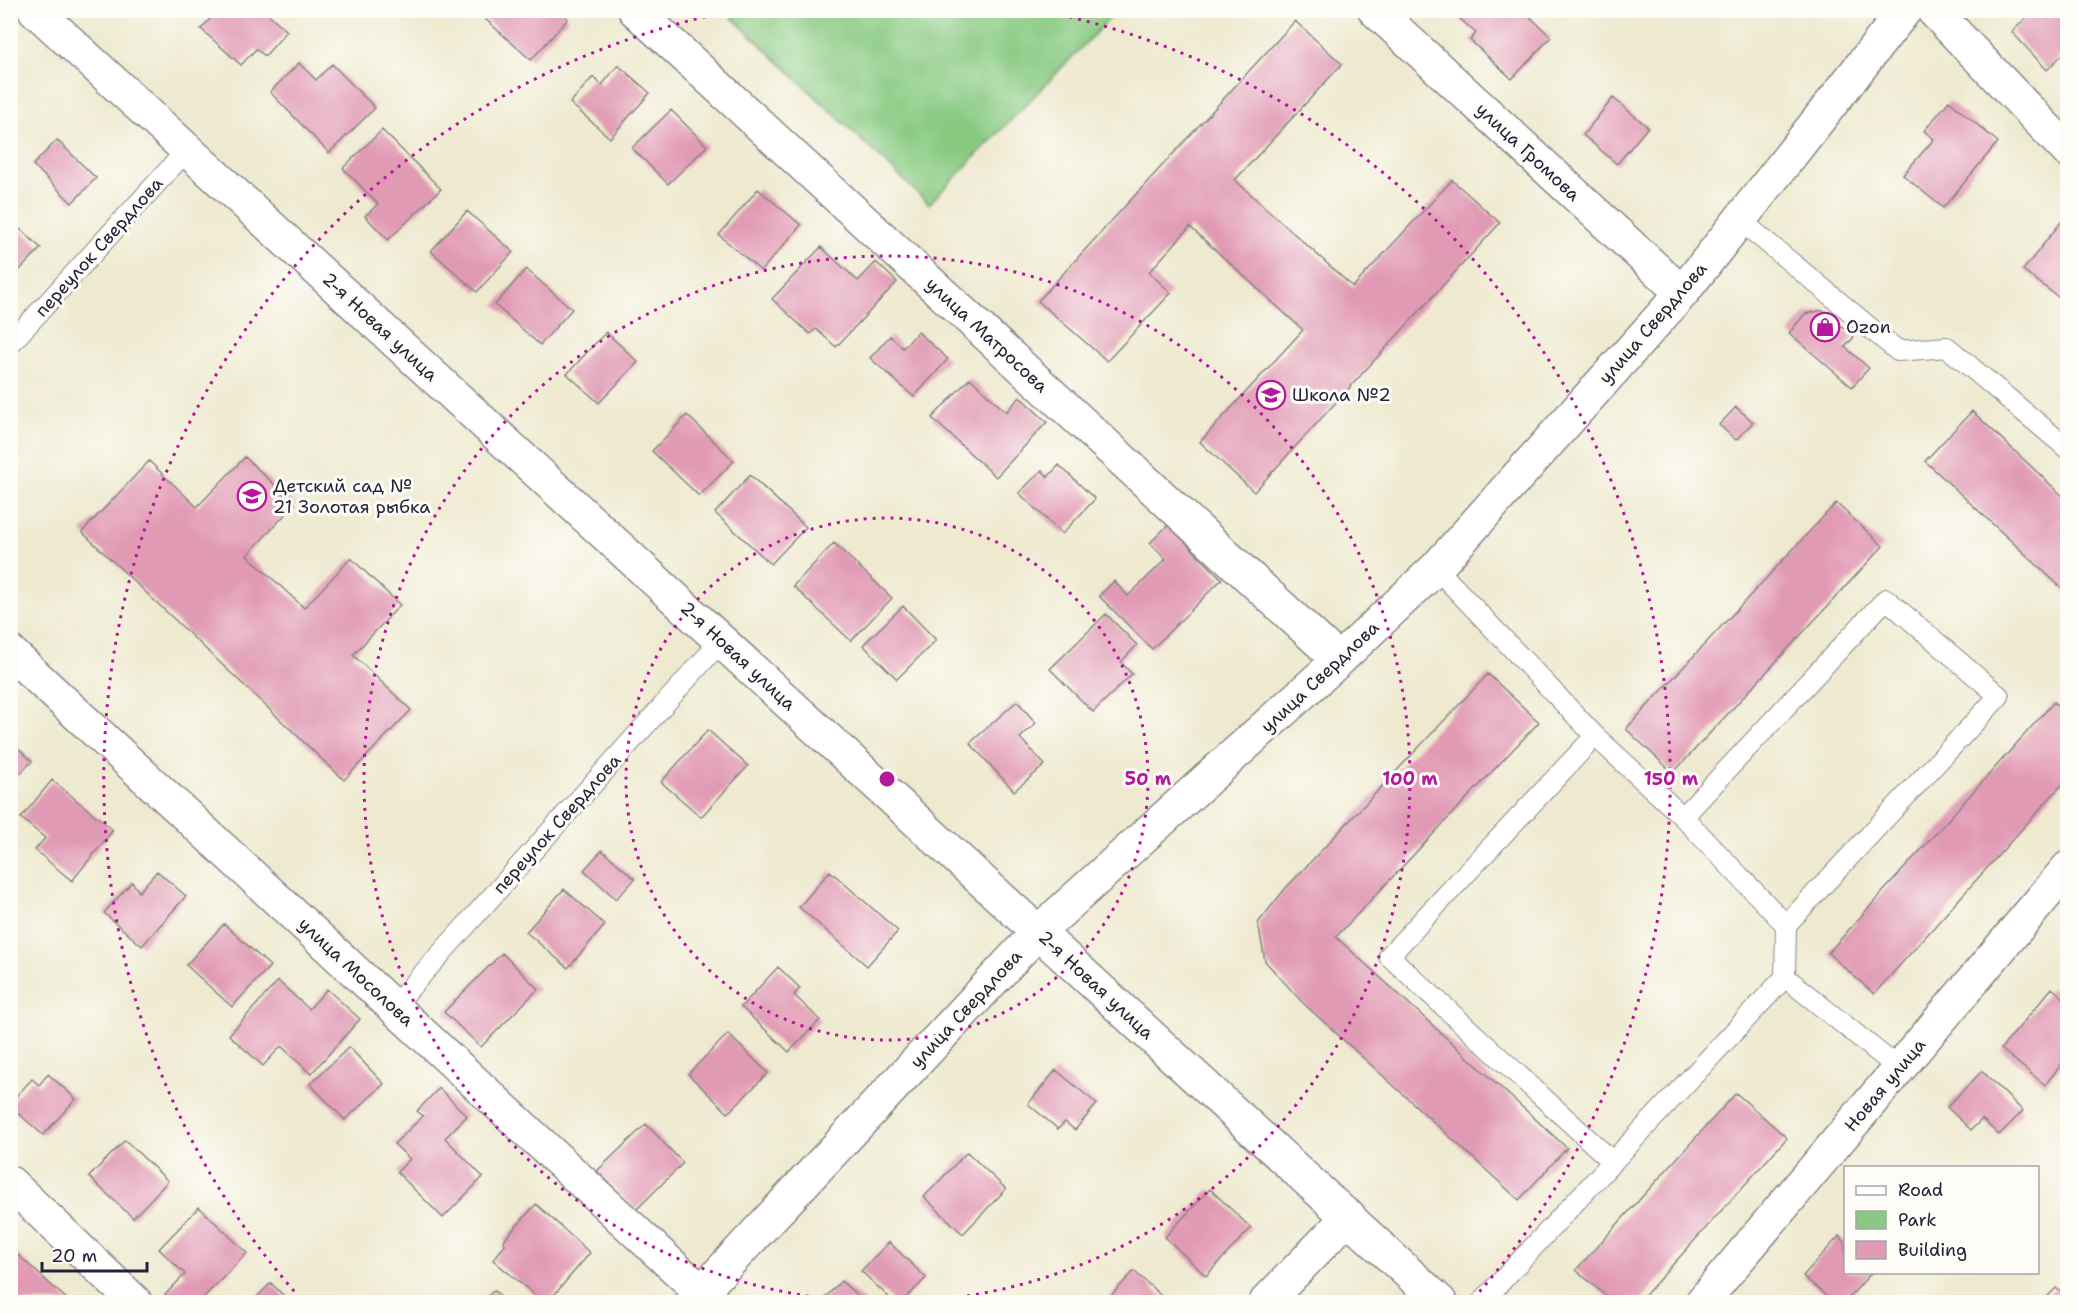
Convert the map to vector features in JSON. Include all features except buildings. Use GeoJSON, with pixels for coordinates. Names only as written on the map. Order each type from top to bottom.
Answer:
{"type":"FeatureCollection","features":[{"type":"Feature","properties":{"kind":"street","name":"2-я Новая улица"},"geometry":{"type":"LineString","coordinates":[[35,10],[1440,1302]]}},
{"type":"Feature","properties":{"kind":"street","name":"улица Матросова"},"geometry":{"type":"LineString","coordinates":[[634,10],[1339,660]]}},
{"type":"Feature","properties":{"kind":"street","name":"улица Громова"},"geometry":{"type":"LineString","coordinates":[[1375,10],[1682,293]]}},
{"type":"Feature","properties":{"kind":"street","name":"улица Свердлова"},"geometry":{"type":"LineString","coordinates":[[696,1297],[1038,932],[1339,660],[1436,568],[1682,293],[1905,10]]}},
{"type":"Feature","properties":{"kind":"street"},"geometry":{"type":"LineString","coordinates":[[1933,10],[2067,151]]}},
{"type":"Feature","properties":{"kind":"street","name":"улица Мосолова"},"geometry":{"type":"LineString","coordinates":[[10,652],[393,1007],[696,1297]]}},
{"type":"Feature","properties":{"kind":"street","name":"Новая улица"},"geometry":{"type":"LineString","coordinates":[[1702,1302],[2067,868]]}},
{"type":"Feature","properties":{"kind":"street"},"geometry":{"type":"LineString","coordinates":[[10,1183],[135,1302]]}},
{"type":"Feature","properties":{"kind":"street"},"geometry":{"type":"LineString","coordinates":[[1266,1302],[1349,1216]]}},
{"type":"Feature","properties":{"kind":"lane","name":"переулок Свердлова"},"geometry":{"type":"LineString","coordinates":[[10,344],[187,150]]}},
{"type":"Feature","properties":{"kind":"lane"},"geometry":{"type":"LineString","coordinates":[[1740,220],[1898,351],[1947,347],[2067,449]]}},
{"type":"Feature","properties":{"kind":"lane"},"geometry":{"type":"LineString","coordinates":[[1436,568],[1595,736],[1683,817],[1786,925]]}},
{"type":"Feature","properties":{"kind":"lane"},"geometry":{"type":"LineString","coordinates":[[1482,1302],[1785,977],[1786,925],[1999,696],[1886,599],[1683,817]]}},
{"type":"Feature","properties":{"kind":"lane","name":"переулок Свердлова"},"geometry":{"type":"LineString","coordinates":[[393,1007],[722,641]]}},
{"type":"Feature","properties":{"kind":"lane"},"geometry":{"type":"LineString","coordinates":[[1595,736],[1389,956],[1613,1162]]}},
{"type":"Feature","properties":{"kind":"lane"},"geometry":{"type":"LineString","coordinates":[[1785,977],[1899,1069]]}},
{"type":"Feature","properties":{"kind":"green space"},"geometry":{"type":"Polygon","coordinates":[[[725,11],[1117,11],[929,204],[725,11]]]}},
{"type":"Feature","properties":{"kind":"place","name":"Ozon"},"geometry":{"type":"Point","coordinates":[1825,327]}},
{"type":"Feature","properties":{"kind":"place","name":"Школа №2"},"geometry":{"type":"Point","coordinates":[1271,395]}},
{"type":"Feature","properties":{"kind":"place","name":"Детский сад № 21 Золотая рыбка"},"geometry":{"type":"Point","coordinates":[252,496]}}]}
